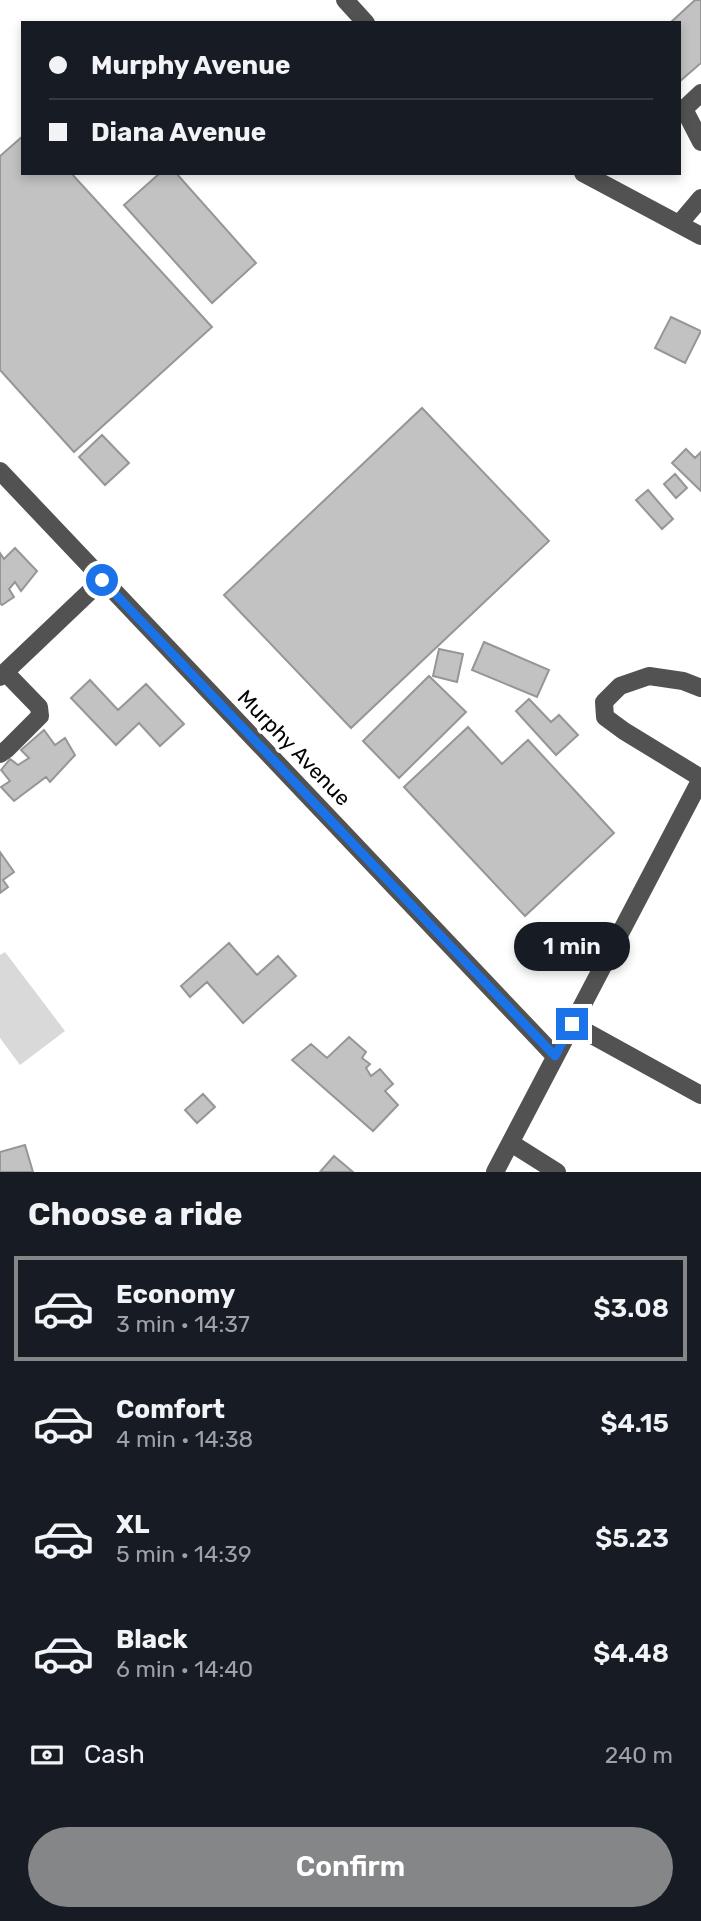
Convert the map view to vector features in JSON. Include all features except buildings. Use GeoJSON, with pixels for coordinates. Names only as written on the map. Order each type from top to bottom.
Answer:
{"type":"FeatureCollection","features":[{"type":"Feature","properties":{"kind":"street"},"geometry":{"type":"LineString","coordinates":[[345,0],[364,21]]}},
{"type":"Feature","properties":{"kind":"street"},"geometry":{"type":"LineString","coordinates":[[701,93],[684,109],[701,142]]}},
{"type":"Feature","properties":{"kind":"street"},"geometry":{"type":"LineString","coordinates":[[587,175],[701,236]]}},
{"type":"Feature","properties":{"kind":"street"},"geometry":{"type":"LineString","coordinates":[[679,224],[701,198]]}},
{"type":"Feature","properties":{"kind":"street","name":"Murphy Avenue"},"geometry":{"type":"LineString","coordinates":[[0,471],[555,1056]]}},
{"type":"Feature","properties":{"kind":"street"},"geometry":{"type":"LineString","coordinates":[[0,754],[40,716],[39,706],[3,674],[102,580]]}},
{"type":"Feature","properties":{"kind":"street"},"geometry":{"type":"LineString","coordinates":[[495,1172],[701,778],[606,717],[604,702],[620,686],[649,676],[683,681],[701,688]]}},
{"type":"Feature","properties":{"kind":"street"},"geometry":{"type":"LineString","coordinates":[[572,1024],[701,1095]]}},
{"type":"Feature","properties":{"kind":"street"},"geometry":{"type":"LineString","coordinates":[[511,1143],[557,1172]]}},
{"type":"Feature","properties":{"kind":"shaded area"},"geometry":{"type":"Polygon","coordinates":[[[5,952],[65,1031],[20,1065],[0,1038],[0,955],[5,952]]]}},
{"type":"Feature","properties":{"kind":"route"},"geometry":{"type":"LineString","coordinates":[[102,580],[555,1056],[572,1024]]}}]}
